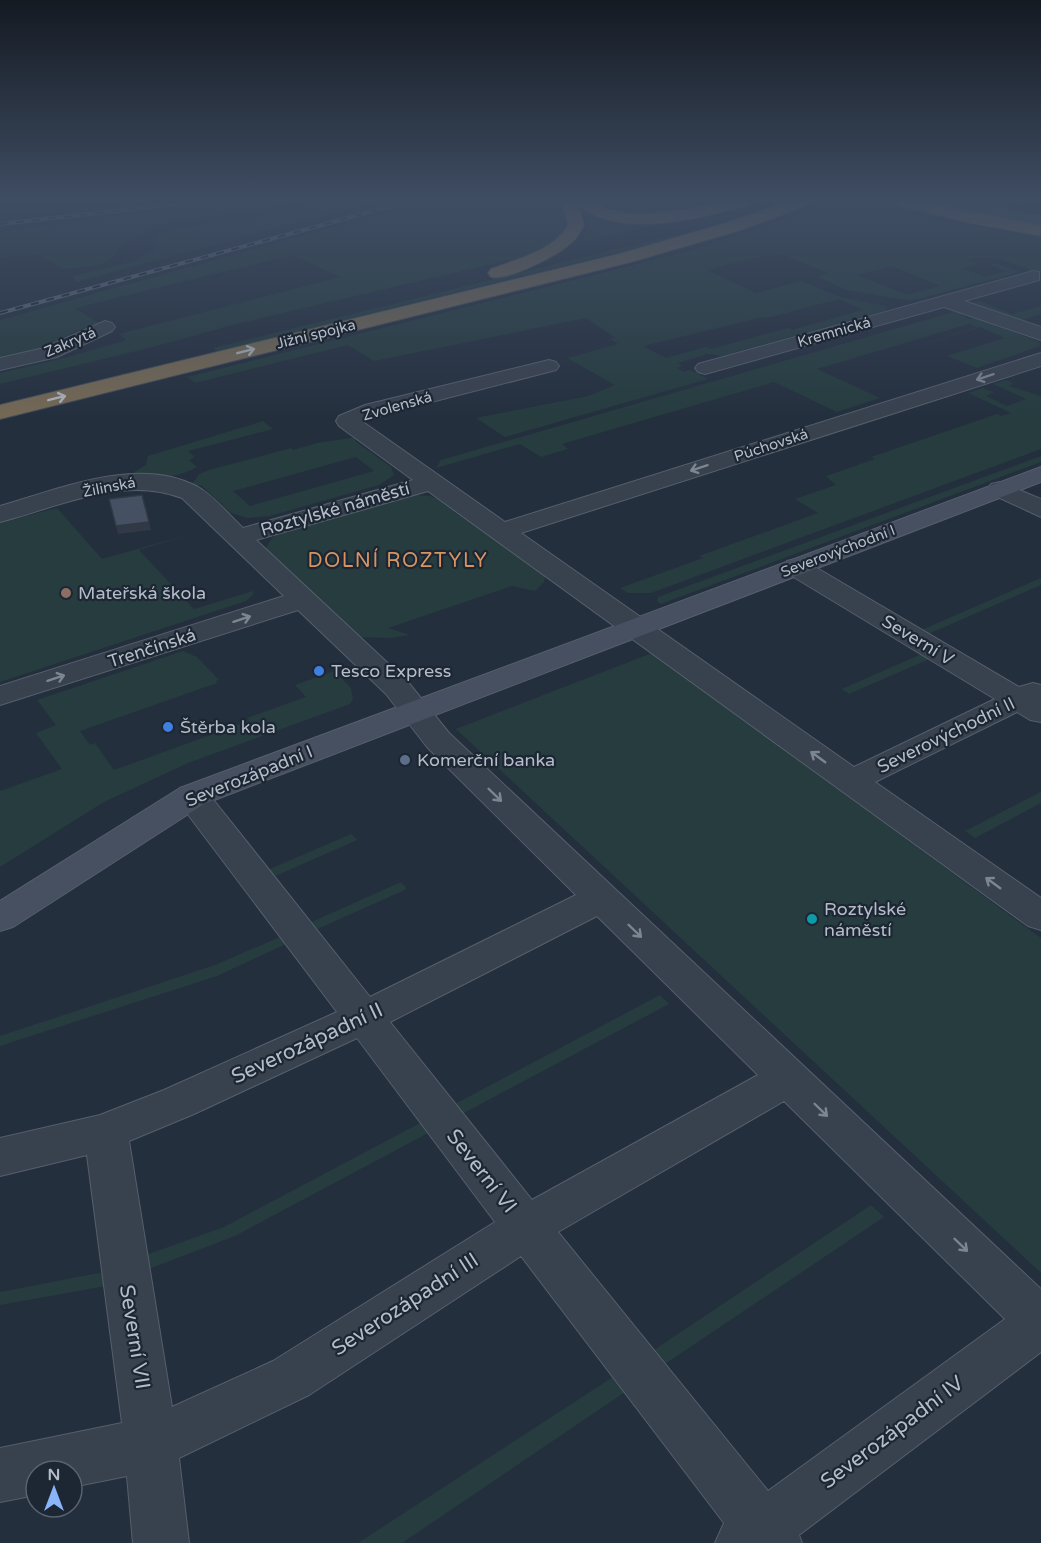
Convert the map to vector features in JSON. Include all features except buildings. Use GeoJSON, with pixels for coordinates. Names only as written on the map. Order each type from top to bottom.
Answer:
{"type":"FeatureCollection","features":[{"type":"Feature","properties":{"kind":"highway","name":"Jižní spojka"},"geometry":{"type":"LineString","coordinates":[[0,392],[497,274]]}},
{"type":"Feature","properties":{"kind":"highway","name":"Jižní spojka"},"geometry":{"type":"LineString","coordinates":[[0,412],[560,274]]}},
{"type":"Feature","properties":{"kind":"street","name":"Kremnická"},"geometry":{"type":"LineString","coordinates":[[705,368],[1033,276]]}},
{"type":"Feature","properties":{"kind":"street"},"geometry":{"type":"LineString","coordinates":[[945,301],[1035,328]]}},
{"type":"Feature","properties":{"kind":"street","name":"Zakrytá"},"geometry":{"type":"LineString","coordinates":[[0,364],[51,353],[105,327]]}},
{"type":"Feature","properties":{"kind":"street","name":"Púchovská"},"geometry":{"type":"LineString","coordinates":[[501,531],[1041,359]]}},
{"type":"Feature","properties":{"kind":"street","name":"Zvolenská"},"geometry":{"type":"LineString","coordinates":[[432,482],[347,421],[373,410],[549,366]]}},
{"type":"Feature","properties":{"kind":"street","name":"Severovýchodní I"},"geometry":{"type":"LineString","coordinates":[[636,627],[1041,474]]}},
{"type":"Feature","properties":{"kind":"street","name":"Žilinská"},"geometry":{"type":"LineString","coordinates":[[0,514],[113,483],[162,482],[179,486],[191,493],[238,537]]}},
{"type":"Feature","properties":{"kind":"street","name":"Roztylské náměstí"},"geometry":{"type":"LineString","coordinates":[[238,537],[432,482],[1041,917]]}},
{"type":"Feature","properties":{"kind":"street"},"geometry":{"type":"LineString","coordinates":[[1000,489],[1041,509]]}},
{"type":"Feature","properties":{"kind":"street","name":"Roztylské náměstí"},"geometry":{"type":"LineString","coordinates":[[238,537],[397,688],[438,740],[1041,1322]]}},
{"type":"Feature","properties":{"kind":"street","name":"Severní V"},"geometry":{"type":"LineString","coordinates":[[796,567],[1033,700]]}},
{"type":"Feature","properties":{"kind":"street","name":"Trenčínská"},"geometry":{"type":"LineString","coordinates":[[0,696],[303,599]]}},
{"type":"Feature","properties":{"kind":"street"},"geometry":{"type":"LineString","coordinates":[[416,711],[636,627]]}},
{"type":"Feature","properties":{"kind":"street","name":"Severovýchodní II"},"geometry":{"type":"LineString","coordinates":[[851,781],[1033,700]]}},
{"type":"Feature","properties":{"kind":"street","name":"Severozápadní I"},"geometry":{"type":"LineString","coordinates":[[0,918],[192,796],[416,711]]}},
{"type":"Feature","properties":{"kind":"street","name":"Severní VI"},"geometry":{"type":"LineString","coordinates":[[192,796],[526,1227],[760,1538]]}},
{"type":"Feature","properties":{"kind":"street","name":"Severozápadní II"},"geometry":{"type":"LineString","coordinates":[[0,1157],[106,1132],[179,1102],[363,1018],[602,898]]}},
{"type":"Feature","properties":{"kind":"street","name":"Severozápadní III"},"geometry":{"type":"LineString","coordinates":[[0,1475],[151,1444],[291,1378],[526,1227],[788,1078]]}},
{"type":"Feature","properties":{"kind":"street","name":"Severní VII"},"geometry":{"type":"LineString","coordinates":[[106,1132],[151,1444],[161,1543]]}},
{"type":"Feature","properties":{"kind":"street","name":"Severozápadní IV"},"geometry":{"type":"LineString","coordinates":[[760,1538],[1041,1322]]}},
{"type":"Feature","properties":{"kind":"green space"},"geometry":{"type":"Polygon","coordinates":[[[81,274],[106,274],[76,282],[73,276],[81,274]]]}},
{"type":"Feature","properties":{"kind":"green space"},"geometry":{"type":"Polygon","coordinates":[[[165,274],[214,274],[75,308],[99,323],[76,331],[47,347],[0,359],[0,320],[165,274]]]}},
{"type":"Feature","properties":{"kind":"green space"},"geometry":{"type":"Polygon","coordinates":[[[333,274],[450,274],[232,325],[153,347],[0,384],[0,373],[127,340],[119,334],[340,277],[333,274]]]}},
{"type":"Feature","properties":{"kind":"green space"},"geometry":{"type":"Polygon","coordinates":[[[515,274],[530,274],[217,351],[213,348],[515,274]]]}},
{"type":"Feature","properties":{"kind":"green space"},"geometry":{"type":"Polygon","coordinates":[[[598,274],[716,274],[756,293],[802,281],[840,297],[888,307],[885,309],[887,310],[722,356],[708,354],[678,363],[682,366],[677,368],[684,372],[690,370],[708,379],[505,437],[476,418],[588,396],[615,385],[567,358],[618,344],[610,339],[616,338],[586,318],[374,361],[348,345],[195,383],[187,377],[598,274]],[[839,299],[643,346],[666,358],[706,347],[711,349],[788,328],[792,330],[863,310],[839,299]]]}},
{"type":"Feature","properties":{"kind":"green space"},"geometry":{"type":"Polygon","coordinates":[[[825,274],[861,274],[857,275],[907,295],[940,286],[911,274],[978,274],[987,277],[997,274],[1012,274],[910,301],[847,290],[817,277],[825,274]]]}},
{"type":"Feature","properties":{"kind":"green space"},"geometry":{"type":"Polygon","coordinates":[[[980,301],[1012,314],[1041,306],[1041,314],[1019,321],[968,303],[980,301]]]}},
{"type":"Feature","properties":{"kind":"green space"},"geometry":{"type":"Polygon","coordinates":[[[957,311],[967,313],[961,315],[969,319],[976,317],[1039,342],[1040,346],[977,368],[947,356],[1005,338],[980,327],[895,353],[977,327],[969,324],[817,369],[880,398],[837,412],[774,382],[562,444],[568,449],[541,457],[520,444],[436,468],[441,460],[957,311]]]}},
{"type":"Feature","properties":{"kind":"green space"},"geometry":{"type":"Polygon","coordinates":[[[1006,380],[1013,383],[1009,386],[1041,396],[1041,449],[651,593],[628,593],[620,588],[703,558],[699,556],[818,513],[795,499],[836,485],[826,476],[875,459],[871,457],[997,414],[1001,416],[1011,413],[968,393],[983,388],[994,392],[986,396],[1007,406],[1026,399],[993,384],[1006,380]]]}},
{"type":"Feature","properties":{"kind":"green space"},"geometry":{"type":"Polygon","coordinates":[[[263,421],[273,429],[188,451],[195,457],[189,460],[197,467],[189,471],[162,477],[125,477],[146,465],[148,456],[263,421]]]}},
{"type":"Feature","properties":{"kind":"green space"},"geometry":{"type":"Polygon","coordinates":[[[357,437],[355,441],[391,467],[394,475],[379,485],[270,516],[248,518],[231,513],[201,485],[194,487],[193,483],[199,474],[209,470],[317,443],[357,437]],[[356,457],[233,491],[250,506],[374,471],[356,457]]]}},
{"type":"Feature","properties":{"kind":"green space"},"geometry":{"type":"Polygon","coordinates":[[[1041,456],[1041,462],[661,604],[657,601],[658,597],[1041,456]]]}},
{"type":"Feature","properties":{"kind":"green space"},"geometry":{"type":"Polygon","coordinates":[[[416,495],[430,496],[446,502],[545,576],[544,582],[535,591],[512,586],[388,628],[410,635],[391,638],[358,637],[266,548],[272,538],[285,531],[398,498],[416,495]]]}},
{"type":"Feature","properties":{"kind":"green space","name":"Mateřská škola"},"geometry":{"type":"Polygon","coordinates":[[[57,508],[102,559],[194,533],[139,550],[194,609],[253,591],[253,595],[246,601],[0,682],[0,523],[57,508]]]}},
{"type":"Feature","properties":{"kind":"green space"},"geometry":{"type":"Polygon","coordinates":[[[1041,578],[1041,585],[926,635],[919,631],[1041,578]]]}},
{"type":"Feature","properties":{"kind":"green space"},"geometry":{"type":"Polygon","coordinates":[[[183,651],[197,657],[219,680],[216,681],[217,683],[80,731],[90,745],[95,743],[114,770],[230,728],[249,720],[247,718],[306,697],[295,685],[334,671],[351,688],[353,699],[350,704],[188,763],[104,802],[0,867],[0,791],[62,769],[36,733],[56,725],[37,700],[183,651]]]}},
{"type":"Feature","properties":{"kind":"green space"},"geometry":{"type":"Polygon","coordinates":[[[926,652],[934,657],[849,694],[842,689],[926,652]]]}},
{"type":"Feature","properties":{"kind":"green space"},"geometry":{"type":"Polygon","coordinates":[[[652,653],[1041,938],[1041,1273],[456,729],[652,653]]]}},
{"type":"Feature","properties":{"kind":"green space"},"geometry":{"type":"Polygon","coordinates":[[[1041,792],[1041,803],[975,838],[965,831],[1041,792]]]}},
{"type":"Feature","properties":{"kind":"green space"},"geometry":{"type":"Polygon","coordinates":[[[351,834],[357,840],[271,878],[265,871],[351,834]]]}},
{"type":"Feature","properties":{"kind":"green space"},"geometry":{"type":"Polygon","coordinates":[[[401,882],[407,889],[313,931],[307,924],[401,882]]]}},
{"type":"Feature","properties":{"kind":"green space"},"geometry":{"type":"Polygon","coordinates":[[[280,937],[286,944],[217,976],[0,1046],[0,1036],[215,965],[280,937]]]}},
{"type":"Feature","properties":{"kind":"green space"},"geometry":{"type":"Polygon","coordinates":[[[660,995],[669,1004],[460,1115],[453,1105],[660,995]]]}},
{"type":"Feature","properties":{"kind":"green space"},"geometry":{"type":"Polygon","coordinates":[[[422,1122],[430,1132],[235,1236],[146,1270],[143,1256],[224,1227],[422,1122]]]}},
{"type":"Feature","properties":{"kind":"green space"},"geometry":{"type":"Polygon","coordinates":[[[871,1205],[884,1217],[662,1366],[651,1352],[871,1205]]]}},
{"type":"Feature","properties":{"kind":"green space"},"geometry":{"type":"Polygon","coordinates":[[[104,1272],[106,1286],[0,1305],[0,1292],[104,1272]]]}},
{"type":"Feature","properties":{"kind":"green space"},"geometry":{"type":"Polygon","coordinates":[[[616,1375],[628,1390],[402,1543],[358,1543],[616,1375]]]}},
{"type":"Feature","properties":{"kind":"railway"},"geometry":{"type":"LineString","coordinates":[[0,313],[143,274]]}},
{"type":"Feature","properties":{"kind":"place","name":"Mateřská škola"},"geometry":{"type":"Point","coordinates":[66,593]}},
{"type":"Feature","properties":{"kind":"place","name":"Tesco Express"},"geometry":{"type":"Point","coordinates":[319,671]}},
{"type":"Feature","properties":{"kind":"place","name":"Štěrba kola"},"geometry":{"type":"Point","coordinates":[168,727]}},
{"type":"Feature","properties":{"kind":"place","name":"Komerční banka"},"geometry":{"type":"Point","coordinates":[405,760]}},
{"type":"Feature","properties":{"kind":"place","name":"Roztylské náměstí"},"geometry":{"type":"Point","coordinates":[812,919]}},
{"type":"Feature","properties":{"kind":"district","name":"DOLNÍ ROZTYLY"},"geometry":{"type":"Point","coordinates":[398,560]}}]}
